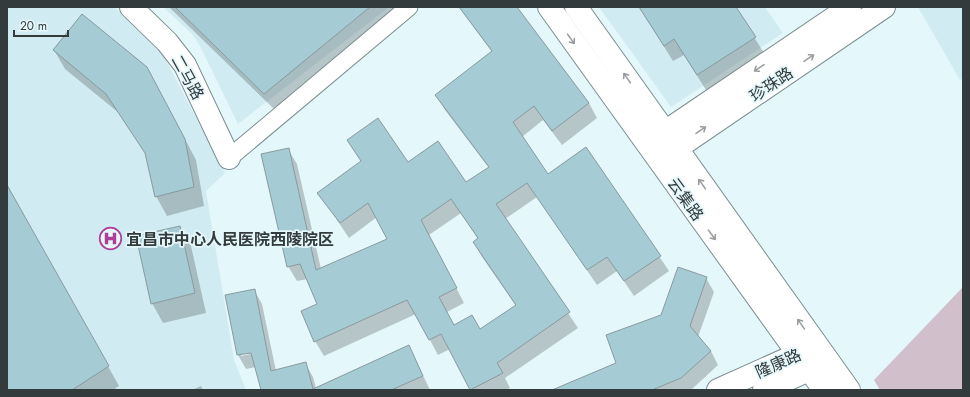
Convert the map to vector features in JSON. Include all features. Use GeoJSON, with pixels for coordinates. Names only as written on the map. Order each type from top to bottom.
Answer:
{"type":"FeatureCollection","features":[{"type":"Feature","properties":{"kind":"main road","name":"二马路"},"geometry":{"type":"LineString","coordinates":[[131,7],[167,42],[185,65],[228,158]]}},
{"type":"Feature","properties":{"kind":"main road","name":"云集路"},"geometry":{"type":"LineString","coordinates":[[548,7],[652,153],[813,358],[849,390]]}},
{"type":"Feature","properties":{"kind":"main road","name":"云集路"},"geometry":{"type":"LineString","coordinates":[[576,7],[671,140],[813,358],[824,390]]}},
{"type":"Feature","properties":{"kind":"main road","name":"珍珠路"},"geometry":{"type":"LineString","coordinates":[[652,153],[850,7]]}},
{"type":"Feature","properties":{"kind":"main road","name":"珍珠路"},"geometry":{"type":"LineString","coordinates":[[671,140],[884,7]]}},
{"type":"Feature","properties":{"kind":"main road","name":"隆康路"},"geometry":{"type":"LineString","coordinates":[[718,390],[813,358]]}},
{"type":"Feature","properties":{"kind":"main road","name":"隆康路"},"geometry":{"type":"LineString","coordinates":[[764,390],[813,358]]}},
{"type":"Feature","properties":{"kind":"street"},"geometry":{"type":"LineString","coordinates":[[228,158],[410,7]]}},
{"type":"Feature","properties":{"kind":"shaded area","name":"宜昌市中心人民医院西陵院区"},"geometry":{"type":"Polygon","coordinates":[[[7,7],[114,7],[162,53],[225,173],[206,191],[234,360],[246,390],[7,390],[7,7]]]}},
{"type":"Feature","properties":{"kind":"shaded area"},"geometry":{"type":"Polygon","coordinates":[[[163,7],[389,7],[238,124],[200,46],[192,34],[163,7]]]}},
{"type":"Feature","properties":{"kind":"shaded area"},"geometry":{"type":"Polygon","coordinates":[[[599,7],[765,7],[783,33],[671,107],[599,7]]]}},
{"type":"Feature","properties":{"kind":"shaded area"},"geometry":{"type":"Polygon","coordinates":[[[918,7],[963,7],[963,78],[960,80],[918,7]]]}},
{"type":"Feature","properties":{"kind":"shaded area"},"geometry":{"type":"Polygon","coordinates":[[[963,287],[963,390],[880,390],[874,380],[963,287]]]}},
{"type":"Feature","properties":{"kind":"building"},"geometry":{"type":"Polygon","coordinates":[[[175,7],[370,7],[264,94],[175,7]]]}},
{"type":"Feature","properties":{"kind":"building"},"geometry":{"type":"Polygon","coordinates":[[[459,7],[517,7],[589,103],[552,131],[534,106],[513,122],[548,174],[586,147],[661,256],[624,281],[607,257],[587,270],[527,183],[496,204],[570,312],[497,363],[503,373],[470,390],[441,334],[429,340],[407,300],[314,342],[301,311],[317,304],[300,264],[287,267],[261,154],[289,148],[316,270],[387,239],[368,203],[340,223],[317,193],[361,161],[347,140],[378,118],[408,162],[438,141],[466,182],[489,167],[435,95],[492,51],[459,7]],[[451,199],[421,220],[457,288],[439,297],[454,325],[472,315],[480,329],[516,305],[473,242],[478,238],[451,199]]]}},
{"type":"Feature","properties":{"kind":"building"},"geometry":{"type":"Polygon","coordinates":[[[639,7],[736,7],[756,37],[697,75],[674,39],[664,46],[639,7]]]}},
{"type":"Feature","properties":{"kind":"building"},"geometry":{"type":"Polygon","coordinates":[[[82,14],[147,67],[185,139],[194,187],[155,197],[145,153],[106,94],[53,50],[82,14]]]}},
{"type":"Feature","properties":{"kind":"building"},"geometry":{"type":"Polygon","coordinates":[[[7,185],[109,366],[72,390],[7,390],[7,185]]]}},
{"type":"Feature","properties":{"kind":"building"},"geometry":{"type":"Polygon","coordinates":[[[180,226],[195,293],[151,304],[136,236],[180,226]]]}},
{"type":"Feature","properties":{"kind":"building"},"geometry":{"type":"Polygon","coordinates":[[[678,267],[707,277],[690,326],[711,351],[681,378],[652,390],[552,390],[616,363],[606,335],[661,315],[678,267]]]}},
{"type":"Feature","properties":{"kind":"building"},"geometry":{"type":"Polygon","coordinates":[[[255,289],[271,371],[306,362],[313,389],[409,345],[423,376],[391,390],[261,390],[251,353],[237,355],[225,295],[255,289]]]}},
{"type":"Feature","properties":{"kind":"place","name":"宜昌市中心人民医院西陵院区"},"geometry":{"type":"Point","coordinates":[110,239]}}]}
